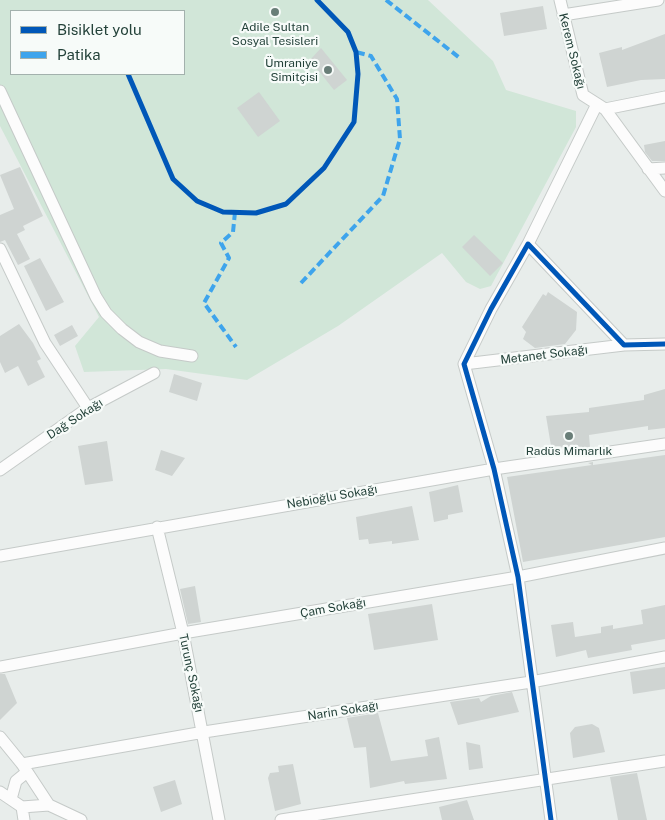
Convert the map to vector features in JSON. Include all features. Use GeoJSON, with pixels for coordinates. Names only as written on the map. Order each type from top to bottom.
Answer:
{"type":"FeatureCollection","features":[{"type":"Feature","properties":{"kind":"street","name":"Kerem Sokağı"},"geometry":{"type":"LineString","coordinates":[[560,0],[583,95],[601,106],[665,191]]}},
{"type":"Feature","properties":{"kind":"street"},"geometry":{"type":"LineString","coordinates":[[563,15],[658,0]]}},
{"type":"Feature","properties":{"kind":"street"},"geometry":{"type":"LineString","coordinates":[[0,91],[96,297],[106,313],[122,330],[139,342],[160,351],[192,356]]}},
{"type":"Feature","properties":{"kind":"street"},"geometry":{"type":"LineString","coordinates":[[551,820],[518,577],[494,470],[464,364],[491,309],[528,244],[601,106],[665,97]]}},
{"type":"Feature","properties":{"kind":"street"},"geometry":{"type":"LineString","coordinates":[[648,169],[665,168]]}},
{"type":"Feature","properties":{"kind":"street"},"geometry":{"type":"LineString","coordinates":[[528,244],[624,345]]}},
{"type":"Feature","properties":{"kind":"street"},"geometry":{"type":"LineString","coordinates":[[0,249],[45,343],[88,408]]}},
{"type":"Feature","properties":{"kind":"street","name":"Metanet Sokağı"},"geometry":{"type":"LineString","coordinates":[[464,364],[624,345],[665,344]]}},
{"type":"Feature","properties":{"kind":"street","name":"Dağ Sokağı"},"geometry":{"type":"LineString","coordinates":[[2,465],[88,408],[154,373]]}},
{"type":"Feature","properties":{"kind":"street","name":"Nebioğlu Sokağı"},"geometry":{"type":"LineString","coordinates":[[0,556],[157,527],[494,470],[665,444]]}},
{"type":"Feature","properties":{"kind":"street","name":"Turunç Sokağı"},"geometry":{"type":"LineString","coordinates":[[157,527],[183,633],[204,732],[219,820]]}},
{"type":"Feature","properties":{"kind":"street","name":"Çam Sokağı"},"geometry":{"type":"LineString","coordinates":[[0,667],[183,633],[518,577],[665,548]]}},
{"type":"Feature","properties":{"kind":"street","name":"Narin Sokağı"},"geometry":{"type":"LineString","coordinates":[[24,768],[204,732],[531,682],[665,657]]}},
{"type":"Feature","properties":{"kind":"street"},"geometry":{"type":"LineString","coordinates":[[0,736],[49,805]]}},
{"type":"Feature","properties":{"kind":"street"},"geometry":{"type":"LineString","coordinates":[[281,820],[665,761]]}},
{"type":"Feature","properties":{"kind":"street"},"geometry":{"type":"LineString","coordinates":[[11,800],[16,782],[24,768]]}},
{"type":"Feature","properties":{"kind":"street"},"geometry":{"type":"LineString","coordinates":[[0,792],[22,807],[49,805],[80,820]]}},
{"type":"Feature","properties":{"kind":"street"},"geometry":{"type":"LineString","coordinates":[[22,807],[24,820]]}},
{"type":"Feature","properties":{"kind":"green space"},"geometry":{"type":"Polygon","coordinates":[[[0,0],[428,0],[493,61],[506,90],[576,111],[576,127],[491,286],[480,289],[466,282],[442,253],[338,326],[247,380],[166,369],[84,372],[75,346],[99,317],[0,126],[0,0]]]}},
{"type":"Feature","properties":{"kind":"building"},"geometry":{"type":"Polygon","coordinates":[[[543,6],[547,29],[504,36],[500,13],[543,6]]]}},
{"type":"Feature","properties":{"kind":"building"},"geometry":{"type":"Polygon","coordinates":[[[665,34],[665,79],[641,80],[607,87],[599,53],[622,47],[622,50],[665,34]]]}},
{"type":"Feature","properties":{"kind":"building","name":"Ümraniye Simitçisi"},"geometry":{"type":"Polygon","coordinates":[[[321,48],[347,80],[334,90],[310,60],[321,48]]]}},
{"type":"Feature","properties":{"kind":"building"},"geometry":{"type":"Polygon","coordinates":[[[259,92],[280,121],[258,137],[237,108],[259,92]]]}},
{"type":"Feature","properties":{"kind":"building"},"geometry":{"type":"Polygon","coordinates":[[[665,141],[665,161],[652,161],[645,152],[644,145],[665,141]]]}},
{"type":"Feature","properties":{"kind":"building"},"geometry":{"type":"Polygon","coordinates":[[[20,167],[43,216],[23,226],[25,230],[17,234],[30,259],[18,265],[5,240],[0,242],[0,215],[14,209],[0,175],[20,167]]]}},
{"type":"Feature","properties":{"kind":"building"},"geometry":{"type":"Polygon","coordinates":[[[474,235],[503,263],[490,276],[462,247],[474,235]]]}},
{"type":"Feature","properties":{"kind":"building"},"geometry":{"type":"Polygon","coordinates":[[[40,258],[64,302],[46,311],[24,266],[40,258]]]}},
{"type":"Feature","properties":{"kind":"building"},"geometry":{"type":"Polygon","coordinates":[[[548,292],[577,312],[576,330],[565,344],[535,348],[523,339],[526,332],[522,327],[543,294],[546,296],[548,292]]]}},
{"type":"Feature","properties":{"kind":"building"},"geometry":{"type":"Polygon","coordinates":[[[19,324],[33,343],[41,359],[37,361],[45,377],[28,386],[18,366],[5,373],[0,362],[0,336],[19,324]]]}},
{"type":"Feature","properties":{"kind":"building"},"geometry":{"type":"Polygon","coordinates":[[[72,325],[78,336],[60,346],[54,335],[72,325]]]}},
{"type":"Feature","properties":{"kind":"building"},"geometry":{"type":"Polygon","coordinates":[[[174,374],[202,383],[197,401],[169,392],[174,374]]]}},
{"type":"Feature","properties":{"kind":"building"},"geometry":{"type":"Polygon","coordinates":[[[665,389],[665,428],[648,430],[648,426],[589,435],[590,447],[568,451],[560,446],[551,446],[546,416],[589,412],[589,408],[644,400],[644,395],[665,389]]]}},
{"type":"Feature","properties":{"kind":"building"},"geometry":{"type":"Polygon","coordinates":[[[107,441],[113,481],[85,485],[78,446],[107,441]]]}},
{"type":"Feature","properties":{"kind":"building"},"geometry":{"type":"Polygon","coordinates":[[[161,450],[185,458],[172,476],[155,470],[161,450]]]}},
{"type":"Feature","properties":{"kind":"building"},"geometry":{"type":"Polygon","coordinates":[[[665,455],[665,537],[523,562],[507,477],[592,465],[588,463],[593,462],[593,465],[665,455]]]}},
{"type":"Feature","properties":{"kind":"building"},"geometry":{"type":"Polygon","coordinates":[[[458,485],[463,512],[448,515],[448,519],[434,522],[429,492],[458,485]]]}},
{"type":"Feature","properties":{"kind":"building"},"geometry":{"type":"Polygon","coordinates":[[[412,506],[419,540],[392,544],[392,541],[369,544],[368,539],[359,540],[356,517],[412,506]]]}},
{"type":"Feature","properties":{"kind":"building"},"geometry":{"type":"Polygon","coordinates":[[[195,586],[201,622],[188,624],[180,589],[195,586]]]}},
{"type":"Feature","properties":{"kind":"building"},"geometry":{"type":"Polygon","coordinates":[[[432,604],[438,640],[374,650],[368,614],[432,604]]]}},
{"type":"Feature","properties":{"kind":"building"},"geometry":{"type":"Polygon","coordinates":[[[665,605],[665,639],[631,645],[632,650],[588,658],[586,650],[556,657],[551,625],[573,622],[575,637],[601,633],[601,627],[613,625],[613,629],[643,624],[641,610],[665,605]]]}},
{"type":"Feature","properties":{"kind":"building"},"geometry":{"type":"Polygon","coordinates":[[[665,667],[665,689],[633,694],[630,672],[665,667]]]}},
{"type":"Feature","properties":{"kind":"building"},"geometry":{"type":"Polygon","coordinates":[[[0,674],[5,674],[17,703],[0,720],[0,674]]]}},
{"type":"Feature","properties":{"kind":"building"},"geometry":{"type":"Polygon","coordinates":[[[512,692],[519,712],[458,725],[450,702],[479,698],[481,702],[491,696],[512,692]]]}},
{"type":"Feature","properties":{"kind":"building"},"geometry":{"type":"Polygon","coordinates":[[[378,713],[391,761],[428,756],[425,740],[439,737],[447,779],[405,784],[404,781],[370,788],[366,747],[354,748],[347,718],[378,713]]]}},
{"type":"Feature","properties":{"kind":"building"},"geometry":{"type":"Polygon","coordinates":[[[592,724],[599,728],[605,752],[573,758],[570,733],[575,727],[592,724]]]}},
{"type":"Feature","properties":{"kind":"building"},"geometry":{"type":"Polygon","coordinates":[[[466,742],[480,745],[483,768],[469,770],[466,742]]]}},
{"type":"Feature","properties":{"kind":"building"},"geometry":{"type":"Polygon","coordinates":[[[293,764],[301,804],[275,811],[268,778],[270,773],[279,772],[278,766],[293,764]]]}},
{"type":"Feature","properties":{"kind":"building"},"geometry":{"type":"Polygon","coordinates":[[[637,773],[647,820],[618,820],[610,777],[637,773]]]}},
{"type":"Feature","properties":{"kind":"building"},"geometry":{"type":"Polygon","coordinates":[[[175,780],[182,804],[161,812],[153,787],[175,780]]]}},
{"type":"Feature","properties":{"kind":"building"},"geometry":{"type":"Polygon","coordinates":[[[467,800],[474,820],[442,820],[439,807],[467,800]]]}},
{"type":"Feature","properties":{"kind":"marked path"},"geometry":{"type":"LineString","coordinates":[[386,0],[461,59]]}},
{"type":"Feature","properties":{"kind":"marked path"},"geometry":{"type":"LineString","coordinates":[[301,283],[383,196],[400,139],[397,99],[371,56],[356,52]]}},
{"type":"Feature","properties":{"kind":"marked path"},"geometry":{"type":"LineString","coordinates":[[235,212],[233,232],[221,243],[229,258],[204,303],[236,347]]}},
{"type":"Feature","properties":{"kind":"cycle path"},"geometry":{"type":"LineString","coordinates":[[128,75],[173,179],[197,201],[223,212],[256,213],[286,204],[324,168],[354,122],[358,74],[356,52],[348,32],[317,0]]}},
{"type":"Feature","properties":{"kind":"cycle path"},"geometry":{"type":"LineString","coordinates":[[551,820],[518,577],[494,469],[464,364],[491,309],[528,244],[624,345],[665,344]]}},
{"type":"Feature","properties":{"kind":"place","name":"Adile Sultan Sosyal Tesisleri"},"geometry":{"type":"Point","coordinates":[275,12]}},
{"type":"Feature","properties":{"kind":"place","name":"Ümraniye Simitçisi"},"geometry":{"type":"Point","coordinates":[328,70]}},
{"type":"Feature","properties":{"kind":"place","name":"Radüs Mimarlık"},"geometry":{"type":"Point","coordinates":[569,436]}}]}
